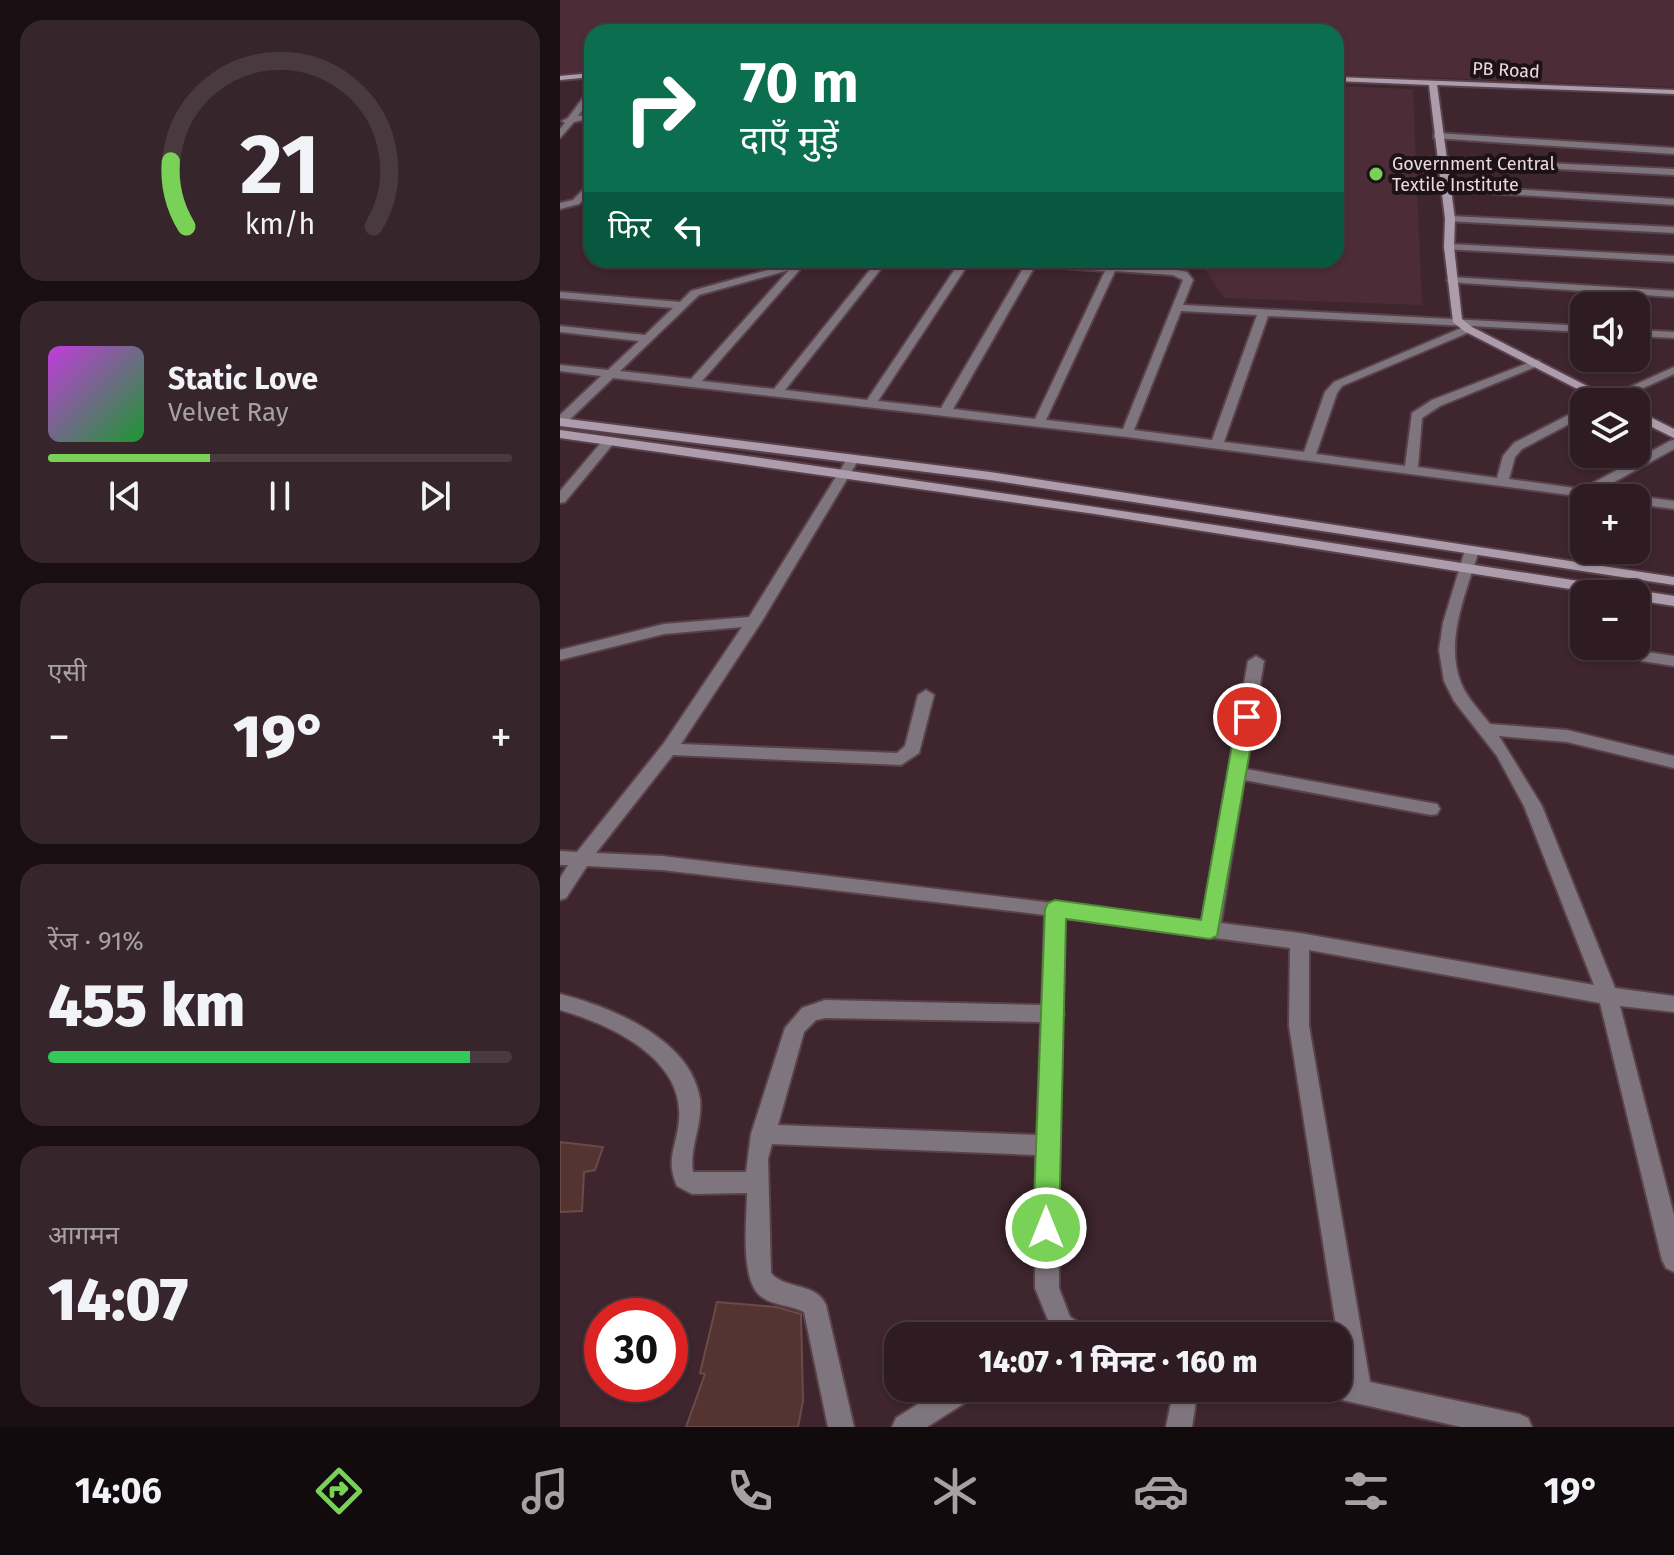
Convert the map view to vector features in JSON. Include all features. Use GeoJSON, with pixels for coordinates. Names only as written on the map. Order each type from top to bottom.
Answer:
{"type":"FeatureCollection","features":[{"type":"Feature","properties":{"kind":"street"},"geometry":{"type":"LineString","coordinates":[[560,78],[584,76]]}},
{"type":"Feature","properties":{"kind":"street","name":"PB Road"},"geometry":{"type":"LineString","coordinates":[[1344,79],[1674,92]]}},
{"type":"Feature","properties":{"kind":"street"},"geometry":{"type":"LineString","coordinates":[[1433,82],[1437,136],[1450,219],[1449,247],[1457,320],[1468,329],[1583,388]]}},
{"type":"Feature","properties":{"kind":"street"},"geometry":{"type":"LineString","coordinates":[[560,135],[565,121],[584,101]]}},
{"type":"Feature","properties":{"kind":"street"},"geometry":{"type":"LineString","coordinates":[[1437,136],[1674,151]]}},
{"type":"Feature","properties":{"kind":"street"},"geometry":{"type":"LineString","coordinates":[[1441,161],[1674,172]]}},
{"type":"Feature","properties":{"kind":"street"},"geometry":{"type":"LineString","coordinates":[[1445,188],[1674,202]]}},
{"type":"Feature","properties":{"kind":"street"},"geometry":{"type":"LineString","coordinates":[[560,206],[576,202],[584,193]]}},
{"type":"Feature","properties":{"kind":"street"},"geometry":{"type":"LineString","coordinates":[[1450,219],[1674,230]]}},
{"type":"Feature","properties":{"kind":"street"},"geometry":{"type":"LineString","coordinates":[[1449,247],[1674,259]]}},
{"type":"Feature","properties":{"kind":"street"},"geometry":{"type":"LineString","coordinates":[[560,422],[679,305],[707,288],[782,268]]}},
{"type":"Feature","properties":{"kind":"street"},"geometry":{"type":"LineString","coordinates":[[695,382],[797,268]]}},
{"type":"Feature","properties":{"kind":"street"},"geometry":{"type":"LineString","coordinates":[[778,391],[877,268]]}},
{"type":"Feature","properties":{"kind":"street"},"geometry":{"type":"LineString","coordinates":[[871,402],[961,268]]}},
{"type":"Feature","properties":{"kind":"street"},"geometry":{"type":"LineString","coordinates":[[945,412],[1029,268]]}},
{"type":"Feature","properties":{"kind":"street"},"geometry":{"type":"LineString","coordinates":[[1039,423],[1111,268],[1183,274],[1188,280],[1127,433]]}},
{"type":"Feature","properties":{"kind":"street"},"geometry":{"type":"LineString","coordinates":[[1452,280],[1674,294]]}},
{"type":"Feature","properties":{"kind":"street"},"geometry":{"type":"LineString","coordinates":[[560,295],[679,305]]}},
{"type":"Feature","properties":{"kind":"street"},"geometry":{"type":"LineString","coordinates":[[1177,308],[1570,328]]}},
{"type":"Feature","properties":{"kind":"street"},"geometry":{"type":"LineString","coordinates":[[1217,445],[1264,311]]}},
{"type":"Feature","properties":{"kind":"street"},"geometry":{"type":"LineString","coordinates":[[560,329],[645,338]]}},
{"type":"Feature","properties":{"kind":"street"},"geometry":{"type":"LineString","coordinates":[[1308,458],[1331,392],[1338,384],[1468,329]]}},
{"type":"Feature","properties":{"kind":"street"},"geometry":{"type":"LineString","coordinates":[[1650,334],[1674,335]]}},
{"type":"Feature","properties":{"kind":"street"},"geometry":{"type":"LineString","coordinates":[[1411,471],[1416,416],[1436,403],[1536,363]]}},
{"type":"Feature","properties":{"kind":"street"},"geometry":{"type":"LineString","coordinates":[[560,368],[1127,433],[1570,491]]}},
{"type":"Feature","properties":{"kind":"street"},"geometry":{"type":"LineString","coordinates":[[1636,388],[1674,370]]}},
{"type":"Feature","properties":{"kind":"street"},"geometry":{"type":"LineString","coordinates":[[1502,482],[1509,456],[1518,446],[1570,418]]}},
{"type":"Feature","properties":{"kind":"street"},"geometry":{"type":"LineString","coordinates":[[1650,421],[1674,434]]}},
{"type":"Feature","properties":{"kind":"street"},"geometry":{"type":"LineString","coordinates":[[560,422],[738,458],[990,476],[1471,559],[1570,581]]}},
{"type":"Feature","properties":{"kind":"street"},"geometry":{"type":"LineString","coordinates":[[560,434],[609,441],[640,439],[749,446],[979,492],[1471,559],[1674,581]]}},
{"type":"Feature","properties":{"kind":"street"},"geometry":{"type":"LineString","coordinates":[[560,499],[609,441]]}},
{"type":"Feature","properties":{"kind":"street"},"geometry":{"type":"LineString","coordinates":[[1601,484],[1674,444]]}},
{"type":"Feature","properties":{"kind":"street"},"geometry":{"type":"LineString","coordinates":[[738,458],[749,446]]}},
{"type":"Feature","properties":{"kind":"street"},"geometry":{"type":"LineString","coordinates":[[560,893],[580,858],[669,749],[755,621],[848,466]]}},
{"type":"Feature","properties":{"kind":"street"},"geometry":{"type":"LineString","coordinates":[[979,492],[990,476]]}},
{"type":"Feature","properties":{"kind":"street"},"geometry":{"type":"LineString","coordinates":[[1650,502],[1674,505]]}},
{"type":"Feature","properties":{"kind":"street"},"geometry":{"type":"LineString","coordinates":[[1471,559],[1450,623],[1448,665],[1460,697],[1486,729],[1533,806],[1608,996],[1674,1260]]}},
{"type":"Feature","properties":{"kind":"street"},"geometry":{"type":"LineString","coordinates":[[1650,597],[1674,601]]}},
{"type":"Feature","properties":{"kind":"street"},"geometry":{"type":"LineString","coordinates":[[560,655],[664,629],[755,621]]}},
{"type":"Feature","properties":{"kind":"street"},"geometry":{"type":"LineString","coordinates":[[1650,657],[1674,661]]}},
{"type":"Feature","properties":{"kind":"street"},"geometry":{"type":"LineString","coordinates":[[1210,930],[1256,661]]}},
{"type":"Feature","properties":{"kind":"street"},"geometry":{"type":"LineString","coordinates":[[669,749],[901,759],[913,749],[926,695]]}},
{"type":"Feature","properties":{"kind":"street"},"geometry":{"type":"LineString","coordinates":[[1486,729],[1567,736],[1674,762]]}},
{"type":"Feature","properties":{"kind":"street"},"geometry":{"type":"LineString","coordinates":[[1237,773],[1431,809]]}},
{"type":"Feature","properties":{"kind":"street"},"geometry":{"type":"LineString","coordinates":[[560,858],[662,863],[1300,941],[1608,996],[1674,1004]]}},
{"type":"Feature","properties":{"kind":"street"},"geometry":{"type":"LineString","coordinates":[[1055,909],[1054,1014],[1047,1145],[1047,1288],[1059,1322]]}},
{"type":"Feature","properties":{"kind":"street"},"geometry":{"type":"LineString","coordinates":[[1300,941],[1299,1026],[1340,1322]]}},
{"type":"Feature","properties":{"kind":"street"},"geometry":{"type":"LineString","coordinates":[[560,1002],[588,1008],[625,1025],[681,1072],[691,1103],[680,1161],[685,1179],[692,1183],[755,1182]]}},
{"type":"Feature","properties":{"kind":"street"},"geometry":{"type":"LineString","coordinates":[[841,1427],[814,1305],[808,1300],[769,1291],[759,1275],[755,1182],[762,1134],[795,1028],[809,1014],[825,1009],[1054,1014]]}},
{"type":"Feature","properties":{"kind":"street"},"geometry":{"type":"LineString","coordinates":[[762,1134],[1047,1145]]}},
{"type":"Feature","properties":{"kind":"street"},"geometry":{"type":"LineString","coordinates":[[1352,1391],[1519,1427]]}},
{"type":"Feature","properties":{"kind":"street"},"geometry":{"type":"LineString","coordinates":[[905,1427],[943,1402]]}},
{"type":"Feature","properties":{"kind":"street"},"geometry":{"type":"LineString","coordinates":[[1179,1427],[1183,1402]]}},
{"type":"Feature","properties":{"kind":"shaded area"},"geometry":{"type":"Polygon","coordinates":[[[560,0],[1674,0],[1674,87],[1344,74],[1344,24],[584,24],[584,72],[560,74],[560,0]]]}},
{"type":"Feature","properties":{"kind":"shaded area","name":"Government Central Textile Institute"},"geometry":{"type":"Polygon","coordinates":[[[1344,86],[1413,89],[1422,305],[1224,298],[1204,268],[1344,268],[1344,86]]]}},
{"type":"Feature","properties":{"kind":"building"},"geometry":{"type":"Polygon","coordinates":[[[560,1142],[603,1147],[595,1170],[584,1172],[582,1211],[560,1212],[560,1142]]]}},
{"type":"Feature","properties":{"kind":"building"},"geometry":{"type":"Polygon","coordinates":[[[717,1302],[776,1307],[801,1314],[803,1401],[798,1427],[686,1427],[705,1374],[700,1373],[717,1302]]]}},
{"type":"Feature","properties":{"kind":"place","name":"Government Central Textile Institute"},"geometry":{"type":"Point","coordinates":[1376,174]}},
{"type":"Feature","properties":{"kind":"route"},"geometry":{"type":"LineString","coordinates":[[1046,1228],[1055,909],[1210,930],[1247,717]]}}]}
